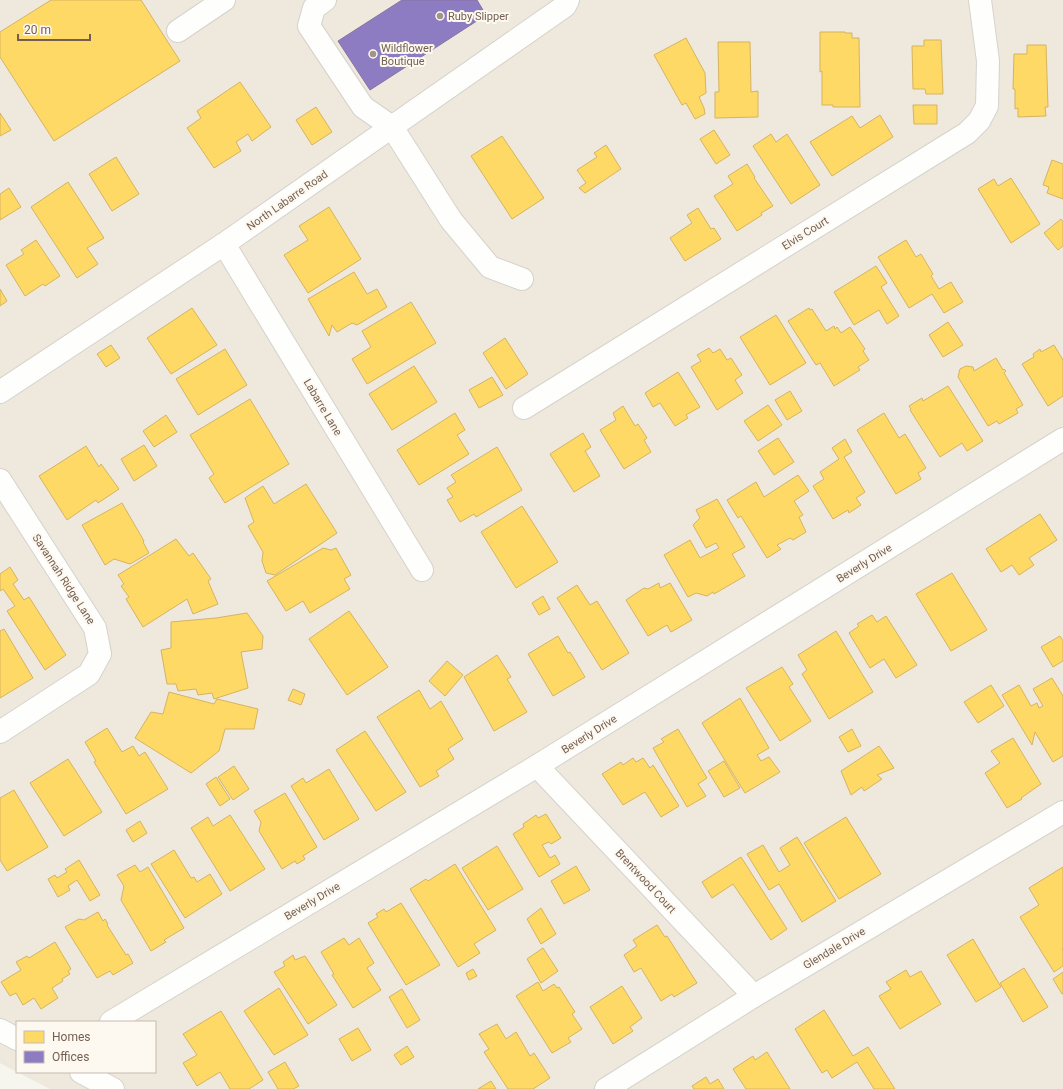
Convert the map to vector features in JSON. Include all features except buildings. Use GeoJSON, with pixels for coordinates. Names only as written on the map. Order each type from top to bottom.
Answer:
{"type":"FeatureCollection","features":[{"type":"Feature","properties":{"kind":"street"},"geometry":{"type":"LineString","coordinates":[[178,31],[224,0]]}},
{"type":"Feature","properties":{"kind":"street"},"geometry":{"type":"LineString","coordinates":[[326,0],[314,8],[309,26],[363,106],[392,127],[451,220],[490,267],[522,279]]}},
{"type":"Feature","properties":{"kind":"street","name":"North Labarre Road"},"geometry":{"type":"LineString","coordinates":[[0,392],[224,244],[565,6],[568,0]]}},
{"type":"Feature","properties":{"kind":"street","name":"Elvis Court"},"geometry":{"type":"LineString","coordinates":[[524,408],[967,132],[979,121],[987,106],[988,61],[980,0]]}},
{"type":"Feature","properties":{"kind":"street","name":"Labarre Lane"},"geometry":{"type":"LineString","coordinates":[[224,244],[422,570]]}},
{"type":"Feature","properties":{"kind":"street","name":"Beverly Drive"},"geometry":{"type":"LineString","coordinates":[[113,1021],[537,766],[1063,439]]}},
{"type":"Feature","properties":{"kind":"street","name":"Savannah Ridge Lane"},"geometry":{"type":"LineString","coordinates":[[0,480],[95,628],[100,654],[89,674],[0,732]]}},
{"type":"Feature","properties":{"kind":"street","name":"Brentwood Court"},"geometry":{"type":"LineString","coordinates":[[537,766],[754,996]]}},
{"type":"Feature","properties":{"kind":"street","name":"Glendale Drive"},"geometry":{"type":"LineString","coordinates":[[606,1089],[754,996],[1063,812]]}},
{"type":"Feature","properties":{"kind":"street"},"geometry":{"type":"LineString","coordinates":[[0,1030],[16,1038]]}},
{"type":"Feature","properties":{"kind":"street"},"geometry":{"type":"LineString","coordinates":[[83,1073],[114,1089]]}},
{"type":"Feature","properties":{"kind":"shaded area"},"geometry":{"type":"Polygon","coordinates":[[[0,0],[1063,0],[1063,1089],[50,1089],[19,1073],[156,1073],[156,1021],[16,1021],[16,1071],[0,1063],[0,0]]]}},
{"type":"Feature","properties":{"kind":"place","name":"Ruby Slipper"},"geometry":{"type":"Point","coordinates":[440,16]}},
{"type":"Feature","properties":{"kind":"place","name":"Wildflower Boutique"},"geometry":{"type":"Point","coordinates":[373,54]}}]}
